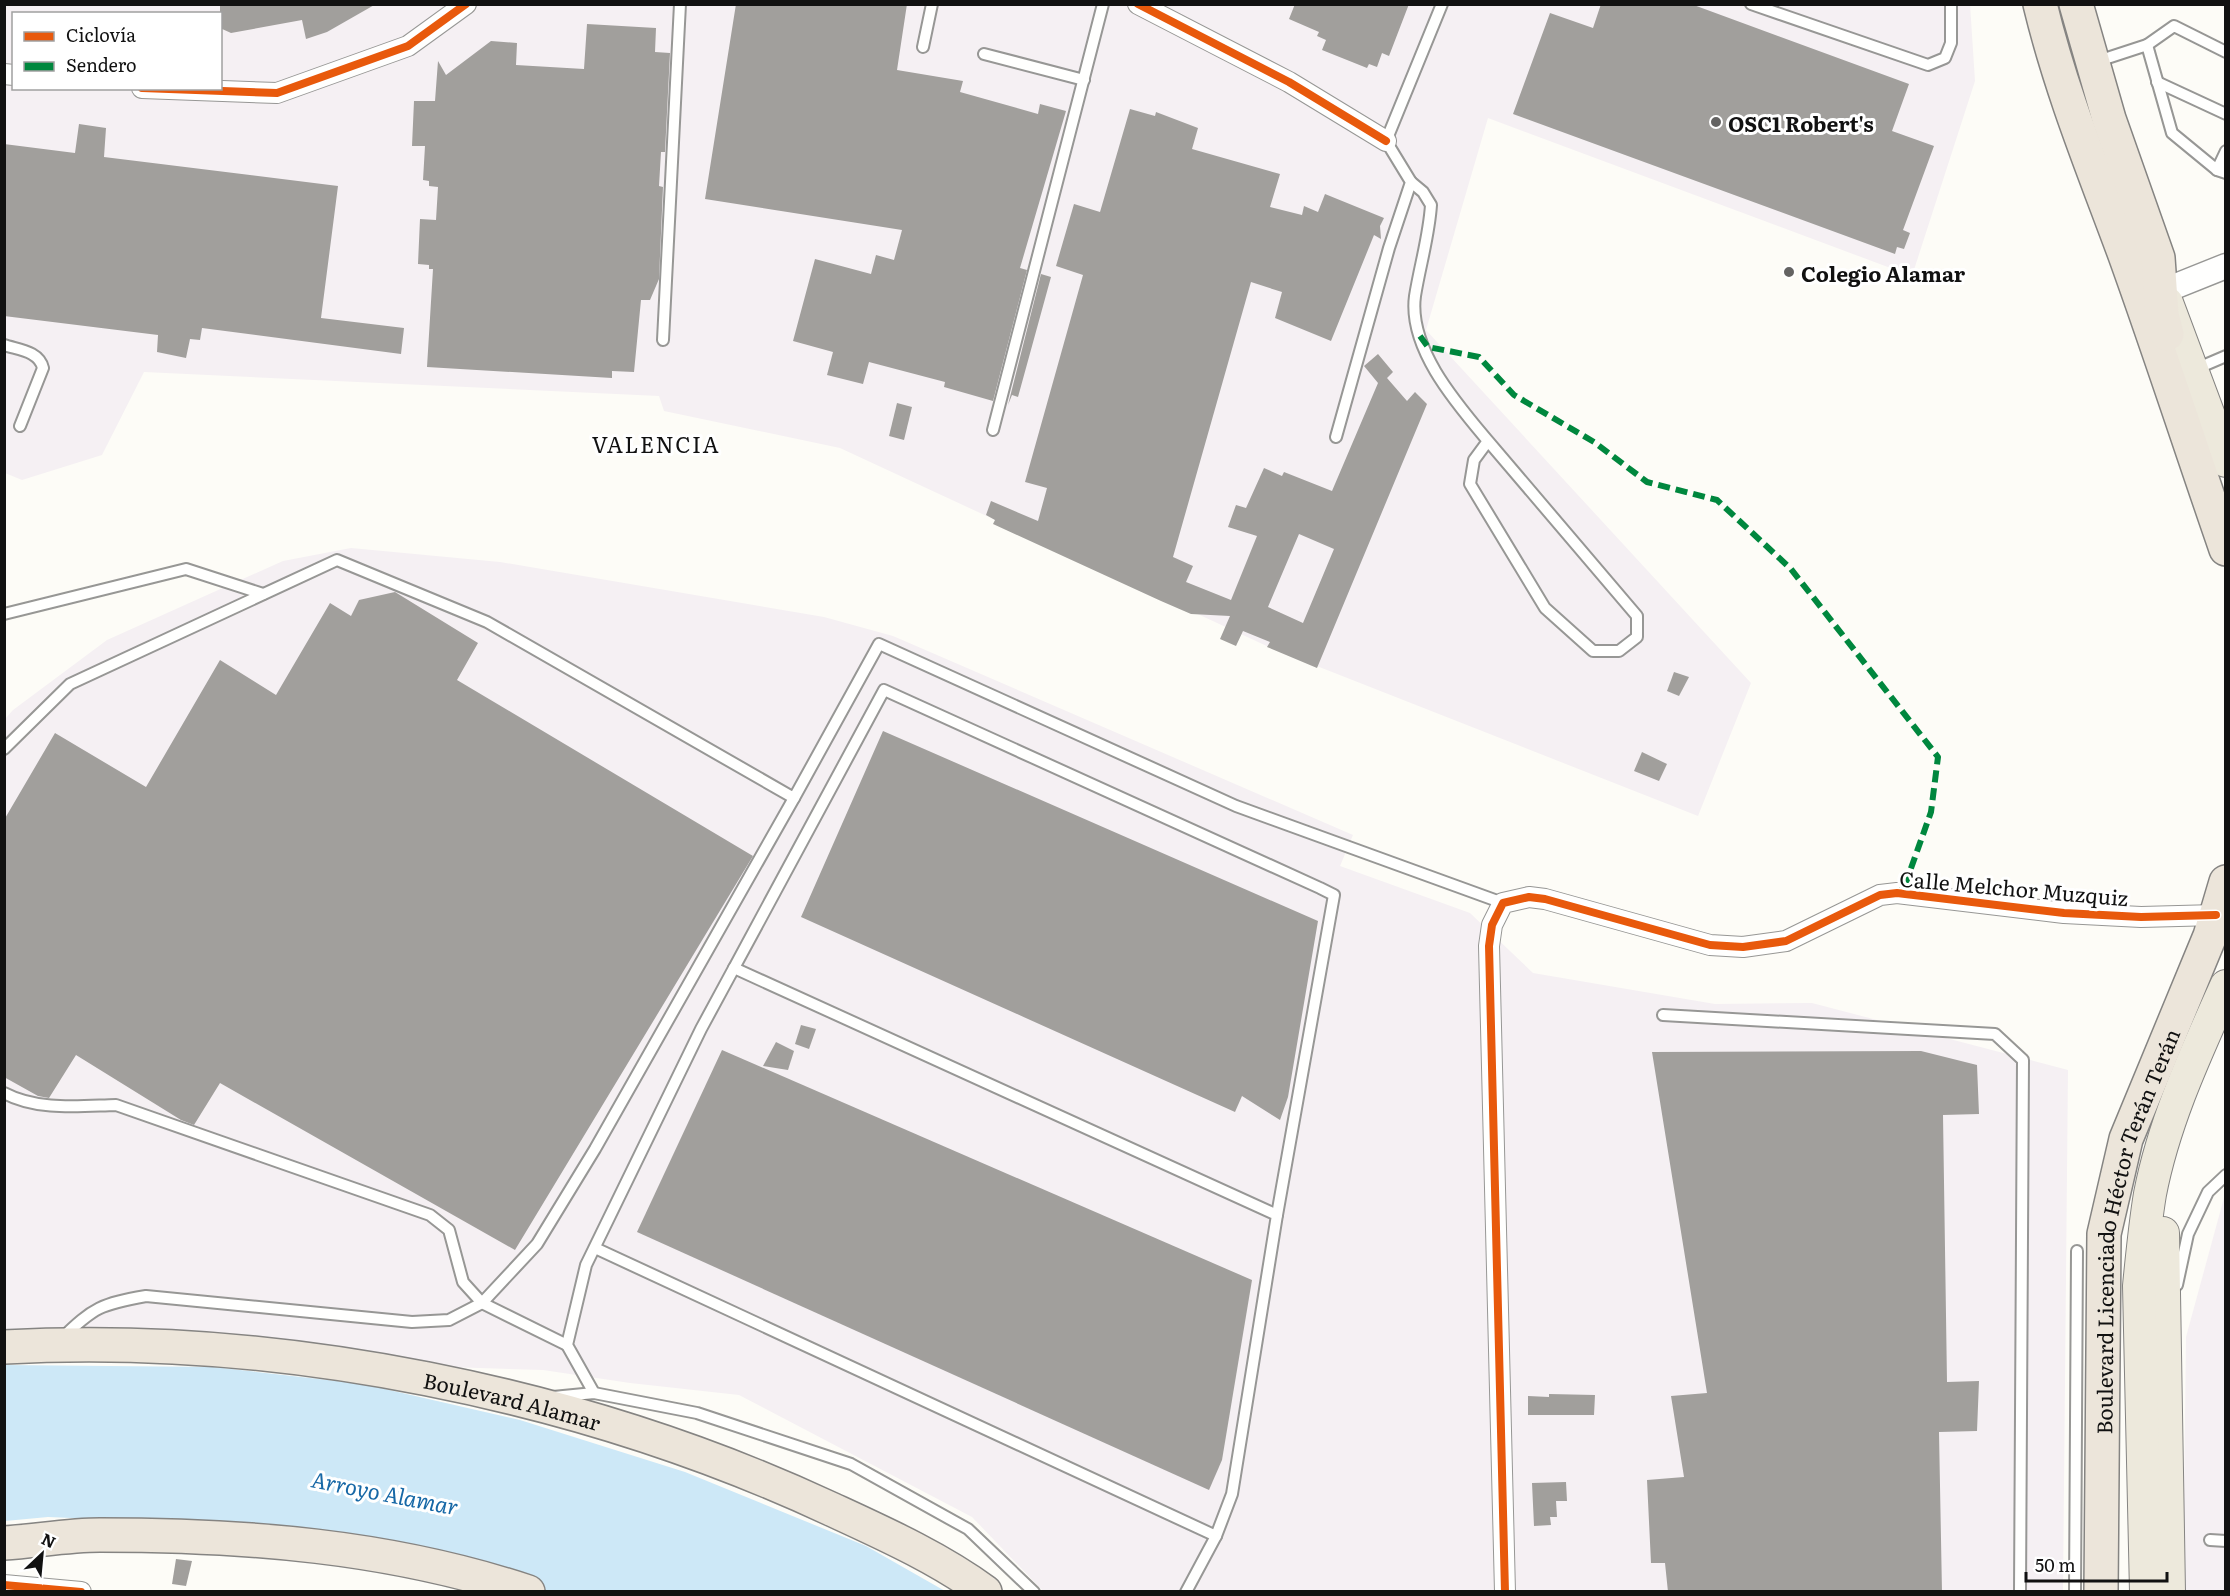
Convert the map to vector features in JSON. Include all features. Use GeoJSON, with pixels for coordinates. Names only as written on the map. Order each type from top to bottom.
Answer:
{"type":"FeatureCollection","features":[{"type":"Feature","properties":{"kind":"highway"},"geometry":{"type":"LineString","coordinates":[[2040,4],[2053,61],[2070,111],[2139,250],[2160,269],[2168,290],[2162,315],[2179,376],[2226,501]]}},
{"type":"Feature","properties":{"kind":"highway"},"geometry":{"type":"LineString","coordinates":[[2076,4],[2109,120],[2139,250],[2226,549]]}},
{"type":"Feature","properties":{"kind":"highway","name":"Boulevard Licenciado Héctor Terán Terán"},"geometry":{"type":"LineString","coordinates":[[2124,1592],[2104,1234],[2126,1139],[2221,930],[2226,882]]}},
{"type":"Feature","properties":{"kind":"highway","name":"Boulevard Alamar"},"geometry":{"type":"LineString","coordinates":[[4,1347],[56,1344],[195,1349],[365,1367],[520,1400],[662,1439],[764,1477],[862,1523],[968,1579],[985,1592]]}},
{"type":"Feature","properties":{"kind":"highway","name":"Boulevard Licenciado Héctor Terán Terán"},"geometry":{"type":"LineString","coordinates":[[2101,1592],[2109,1355]]}},
{"type":"Feature","properties":{"kind":"highway"},"geometry":{"type":"LineString","coordinates":[[4,1543],[98,1535],[276,1542],[386,1555],[488,1578],[528,1592]]}},
{"type":"Feature","properties":{"kind":"main road"},"geometry":{"type":"LineString","coordinates":[[2168,290],[2215,361],[2226,420]]}},
{"type":"Feature","properties":{"kind":"main road"},"geometry":{"type":"LineString","coordinates":[[2168,290],[2170,307],[2226,461]]}},
{"type":"Feature","properties":{"kind":"main road","name":"Boulevard Licenciado Héctor Terán Terán"},"geometry":{"type":"LineString","coordinates":[[2146,1592],[2109,1355],[2139,1286],[2151,1193],[2181,1089],[2226,986]]}},
{"type":"Feature","properties":{"kind":"main road","name":"Boulevard Licenciado Héctor Terán Terán"},"geometry":{"type":"LineString","coordinates":[[2169,1592],[2161,1241],[2183,1141],[2226,1036]]}},
{"type":"Feature","properties":{"kind":"street"},"geometry":{"type":"LineString","coordinates":[[196,90],[277,93],[408,46],[466,4]]}},
{"type":"Feature","properties":{"kind":"street"},"geometry":{"type":"LineString","coordinates":[[1138,4],[1289,82],[1386,141]]}},
{"type":"Feature","properties":{"kind":"street"},"geometry":{"type":"LineString","coordinates":[[2168,290],[2226,266]]}},
{"type":"Feature","properties":{"kind":"street","name":"Calle Melchor Muzquiz"},"geometry":{"type":"LineString","coordinates":[[1503,903],[1529,897],[1545,899],[1710,945],[1743,947],[1786,941],[1880,895],[1897,893],[2064,913],[2141,917],[2221,930]]}},
{"type":"Feature","properties":{"kind":"street"},"geometry":{"type":"LineString","coordinates":[[1503,903],[1492,925],[1489,946],[1505,1592]]}},
{"type":"Feature","properties":{"kind":"street"},"geometry":{"type":"LineString","coordinates":[[4,1585],[81,1592]]}},
{"type":"Feature","properties":{"kind":"lane"},"geometry":{"type":"LineString","coordinates":[[663,340],[680,4]]}},
{"type":"Feature","properties":{"kind":"lane"},"geometry":{"type":"LineString","coordinates":[[923,47],[932,4]]}},
{"type":"Feature","properties":{"kind":"lane"},"geometry":{"type":"LineString","coordinates":[[993,429],[1103,4]]}},
{"type":"Feature","properties":{"kind":"lane"},"geometry":{"type":"LineString","coordinates":[[1442,4],[1386,141],[1410,182],[1423,192],[1431,205],[1415,297],[1414,317],[1420,336],[1445,384],[1488,441],[1637,616],[1637,637],[1619,651],[1593,651],[1545,608],[1470,484],[1474,460],[1488,441]]}},
{"type":"Feature","properties":{"kind":"lane"},"geometry":{"type":"LineString","coordinates":[[1751,4],[1928,65],[1945,58],[1951,43],[1951,4]]}},
{"type":"Feature","properties":{"kind":"lane"},"geometry":{"type":"LineString","coordinates":[[2093,63],[2147,45],[2174,26],[2226,52]]}},
{"type":"Feature","properties":{"kind":"lane"},"geometry":{"type":"LineString","coordinates":[[2147,45],[2172,133],[2221,171],[2226,151]]}},
{"type":"Feature","properties":{"kind":"lane"},"geometry":{"type":"LineString","coordinates":[[984,54],[1084,80]]}},
{"type":"Feature","properties":{"kind":"lane"},"geometry":{"type":"LineString","coordinates":[[2157,82],[2226,114]]}},
{"type":"Feature","properties":{"kind":"lane"},"geometry":{"type":"LineString","coordinates":[[1336,437],[1410,182]]}},
{"type":"Feature","properties":{"kind":"lane"},"geometry":{"type":"LineString","coordinates":[[4,345],[34,354],[41,360],[43,368],[20,426]]}},
{"type":"Feature","properties":{"kind":"lane"},"geometry":{"type":"LineString","coordinates":[[4,749],[70,684],[337,560],[487,622],[794,798]]}},
{"type":"Feature","properties":{"kind":"lane"},"geometry":{"type":"LineString","coordinates":[[4,614],[186,569],[263,594]]}},
{"type":"Feature","properties":{"kind":"lane"},"geometry":{"type":"LineString","coordinates":[[56,1344],[83,1317],[106,1303],[146,1296],[412,1322],[449,1320],[482,1303],[537,1244],[595,1149],[879,644],[1236,806],[1503,903]]}},
{"type":"Feature","properties":{"kind":"lane"},"geometry":{"type":"LineString","coordinates":[[567,1345],[586,1265],[701,1029],[884,690],[1334,895],[1277,1215],[1233,1494],[1216,1536],[1186,1592]]}},
{"type":"Feature","properties":{"kind":"lane"},"geometry":{"type":"LineString","coordinates":[[734,968],[1277,1215]]}},
{"type":"Feature","properties":{"kind":"lane"},"geometry":{"type":"LineString","coordinates":[[1664,1015],[1995,1034],[2023,1060],[2020,1592]]}},
{"type":"Feature","properties":{"kind":"lane"},"geometry":{"type":"LineString","coordinates":[[4,1093],[22,1102],[68,1107],[116,1105],[430,1215],[449,1230],[463,1282],[482,1303],[567,1345],[594,1393]]}},
{"type":"Feature","properties":{"kind":"lane"},"geometry":{"type":"LineString","coordinates":[[2181,1592],[2175,1319],[2178,1282],[2188,1234],[2208,1191],[2226,1175]]}},
{"type":"Feature","properties":{"kind":"lane"},"geometry":{"type":"LineString","coordinates":[[595,1248],[1216,1536]]}},
{"type":"Feature","properties":{"kind":"lane"},"geometry":{"type":"LineString","coordinates":[[2075,1592],[2077,1251]]}},
{"type":"Feature","properties":{"kind":"lane"},"geometry":{"type":"LineString","coordinates":[[2077,1417],[2109,1355]]}},
{"type":"Feature","properties":{"kind":"lane"},"geometry":{"type":"LineString","coordinates":[[520,1400],[594,1393],[697,1413],[851,1464],[968,1528],[1034,1592]]}},
{"type":"Feature","properties":{"kind":"lane"},"geometry":{"type":"LineString","coordinates":[[2210,1540],[2226,1541]]}},
{"type":"Feature","properties":{"kind":"shaded area"},"geometry":{"type":"Polygon","coordinates":[[[1970,4],[1975,81],[1912,276],[1488,118],[1426,330],[1751,683],[1698,816],[1271,648],[840,448],[664,411],[659,396],[144,372],[102,455],[22,480],[5,473],[4,5],[1970,4]]]}},
{"type":"Feature","properties":{"kind":"shaded area"},"geometry":{"type":"Polygon","coordinates":[[[351,548],[500,562],[824,617],[893,636],[1353,835],[1340,866],[1470,913],[1533,973],[1715,1004],[1812,1003],[2068,1070],[2063,1591],[1043,1591],[972,1517],[739,1395],[630,1383],[543,1370],[5,1353],[5,719],[13,710],[107,640],[283,561],[351,548]]]}},
{"type":"Feature","properties":{"kind":"shaded area"},"geometry":{"type":"Polygon","coordinates":[[[2225,1194],[2225,1591],[2183,1592],[2186,1337],[2225,1194]]]}},
{"type":"Feature","properties":{"kind":"water","name":"Arroyo Alamar"},"geometry":{"type":"Polygon","coordinates":[[[5,1365],[213,1367],[363,1384],[520,1420],[685,1472],[866,1546],[945,1591],[543,1591],[166,1522],[48,1517],[5,1521],[5,1365]]]}},
{"type":"Feature","properties":{"kind":"building"},"geometry":{"type":"Polygon","coordinates":[[[220,4],[376,4],[327,32],[306,39],[302,20],[231,33],[222,29],[222,12],[220,12],[220,4]]]}},
{"type":"Feature","properties":{"kind":"building"},"geometry":{"type":"Polygon","coordinates":[[[736,4],[907,4],[897,70],[963,81],[960,92],[1038,114],[1040,104],[1066,111],[1020,268],[1027,270],[993,401],[944,387],[945,382],[869,362],[863,384],[827,375],[833,352],[793,341],[815,259],[871,274],[876,255],[894,260],[902,230],[705,199],[736,4]]]}},
{"type":"Feature","properties":{"kind":"building"},"geometry":{"type":"Polygon","coordinates":[[[1295,4],[1409,4],[1389,56],[1382,53],[1377,67],[1369,64],[1367,68],[1322,50],[1326,40],[1317,36],[1319,32],[1289,19],[1295,4]]]}},
{"type":"Feature","properties":{"kind":"building","name":"OSC1 Robert's"},"geometry":{"type":"Polygon","coordinates":[[[1601,4],[1691,4],[1909,84],[1892,131],[1934,146],[1903,230],[1910,233],[1904,249],[1897,247],[1895,254],[1513,114],[1550,13],[1593,28],[1601,4]]]}},
{"type":"Feature","properties":{"kind":"building"},"geometry":{"type":"Polygon","coordinates":[[[587,24],[656,28],[655,52],[670,53],[665,152],[661,152],[659,186],[663,187],[659,279],[650,300],[641,300],[634,372],[612,371],[612,378],[427,367],[433,269],[429,269],[429,265],[418,264],[420,219],[436,220],[438,187],[429,186],[429,181],[423,180],[425,146],[412,146],[414,101],[435,101],[438,61],[446,75],[491,41],[517,43],[516,65],[584,69],[587,24]]]}},
{"type":"Feature","properties":{"kind":"building"},"geometry":{"type":"Polygon","coordinates":[[[1130,109],[1155,116],[1156,112],[1198,128],[1192,149],[1280,174],[1270,207],[1302,215],[1304,206],[1318,212],[1325,194],[1384,218],[1380,226],[1381,239],[1374,235],[1331,341],[1275,318],[1282,292],[1251,282],[1173,557],[1193,566],[1186,582],[1231,600],[1257,536],[1228,527],[1236,505],[1246,508],[1264,468],[1282,476],[1284,472],[1332,491],[1378,383],[1364,366],[1378,354],[1393,372],[1387,378],[1407,401],[1415,392],[1427,404],[1317,668],[1267,647],[1270,642],[1243,631],[1236,646],[1220,639],[1230,616],[1191,614],[993,524],[995,520],[986,515],[991,501],[1038,521],[1047,488],[1025,482],[1083,275],[1056,266],[1074,204],[1100,212],[1130,109]],[[1299,534],[1268,607],[1303,623],[1334,549],[1299,534]]]}},
{"type":"Feature","properties":{"kind":"building"},"geometry":{"type":"Polygon","coordinates":[[[79,124],[106,128],[104,157],[338,186],[321,318],[404,328],[401,354],[202,328],[200,340],[190,339],[186,358],[157,352],[158,335],[4,316],[4,144],[75,153],[79,124]]]}},
{"type":"Feature","properties":{"kind":"building"},"geometry":{"type":"Polygon","coordinates":[[[1041,274],[1051,277],[1018,397],[1012,395],[1008,405],[1041,274]]]}},
{"type":"Feature","properties":{"kind":"building"},"geometry":{"type":"Polygon","coordinates":[[[897,403],[912,407],[904,440],[889,436],[897,403]]]}},
{"type":"Feature","properties":{"kind":"building"},"geometry":{"type":"Polygon","coordinates":[[[395,592],[478,643],[457,680],[753,856],[515,1250],[220,1083],[194,1125],[181,1120],[76,1055],[49,1098],[38,1096],[4,1077],[4,820],[55,733],[146,787],[220,660],[276,695],[330,603],[351,616],[359,600],[395,592]]]}},
{"type":"Feature","properties":{"kind":"building"},"geometry":{"type":"Polygon","coordinates":[[[1674,672],[1689,677],[1679,696],[1667,691],[1674,672]]]}},
{"type":"Feature","properties":{"kind":"building"},"geometry":{"type":"Polygon","coordinates":[[[883,731],[1318,921],[1288,1097],[1280,1120],[1242,1096],[1235,1112],[801,917],[883,731]]]}},
{"type":"Feature","properties":{"kind":"building"},"geometry":{"type":"Polygon","coordinates":[[[1642,752],[1667,764],[1659,781],[1634,771],[1642,752]]]}},
{"type":"Feature","properties":{"kind":"building"},"geometry":{"type":"Polygon","coordinates":[[[801,1025],[816,1029],[809,1049],[795,1044],[801,1025]]]}},
{"type":"Feature","properties":{"kind":"building"},"geometry":{"type":"Polygon","coordinates":[[[776,1042],[794,1051],[788,1070],[763,1066],[776,1042]]]}},
{"type":"Feature","properties":{"kind":"building"},"geometry":{"type":"Polygon","coordinates":[[[722,1050],[1252,1280],[1222,1460],[1209,1490],[637,1232],[722,1050]]]}},
{"type":"Feature","properties":{"kind":"building"},"geometry":{"type":"Polygon","coordinates":[[[1921,1051],[1977,1065],[1979,1114],[1943,1115],[1947,1382],[1979,1381],[1977,1431],[1939,1432],[1942,1592],[1668,1592],[1665,1563],[1651,1563],[1647,1480],[1684,1477],[1671,1396],[1707,1393],[1652,1052],[1921,1051]]]}},
{"type":"Feature","properties":{"kind":"building"},"geometry":{"type":"Polygon","coordinates":[[[1549,1394],[1595,1395],[1594,1415],[1528,1415],[1528,1396],[1549,1397],[1549,1394]]]}},
{"type":"Feature","properties":{"kind":"building"},"geometry":{"type":"Polygon","coordinates":[[[1566,1482],[1567,1501],[1556,1501],[1557,1517],[1550,1517],[1551,1525],[1534,1526],[1532,1483],[1566,1482]]]}},
{"type":"Feature","properties":{"kind":"building"},"geometry":{"type":"Polygon","coordinates":[[[176,1559],[192,1561],[186,1586],[172,1584],[176,1559]]]}},
{"type":"Feature","properties":{"kind":"marked path"},"geometry":{"type":"LineString","coordinates":[[1420,336],[1428,347],[1479,357],[1514,395],[1594,442],[1647,482],[1717,500],[1791,569],[1938,757],[1931,812],[1904,888],[1897,893]]}},
{"type":"Feature","properties":{"kind":"cycle path"},"geometry":{"type":"LineString","coordinates":[[196,90],[277,93],[408,46],[466,4]]}},
{"type":"Feature","properties":{"kind":"cycle path"},"geometry":{"type":"LineString","coordinates":[[1138,4],[1289,82],[1386,141]]}},
{"type":"Feature","properties":{"kind":"cycle path"},"geometry":{"type":"LineString","coordinates":[[1505,1592],[1489,946],[1492,925],[1503,903],[1529,897],[1545,899],[1710,945],[1743,947],[1786,941],[1880,895],[1897,893],[2064,913],[2141,917],[2216,915]]}},
{"type":"Feature","properties":{"kind":"cycle path"},"geometry":{"type":"LineString","coordinates":[[4,1585],[81,1592]]}},
{"type":"Feature","properties":{"kind":"place","name":"OSC1 Robert's"},"geometry":{"type":"Point","coordinates":[1716,122]}},
{"type":"Feature","properties":{"kind":"place","name":"Colegio Alamar"},"geometry":{"type":"Point","coordinates":[1789,272]}},
{"type":"Feature","properties":{"kind":"district","name":"VALENCIA"},"geometry":{"type":"Point","coordinates":[656,443]}}]}
